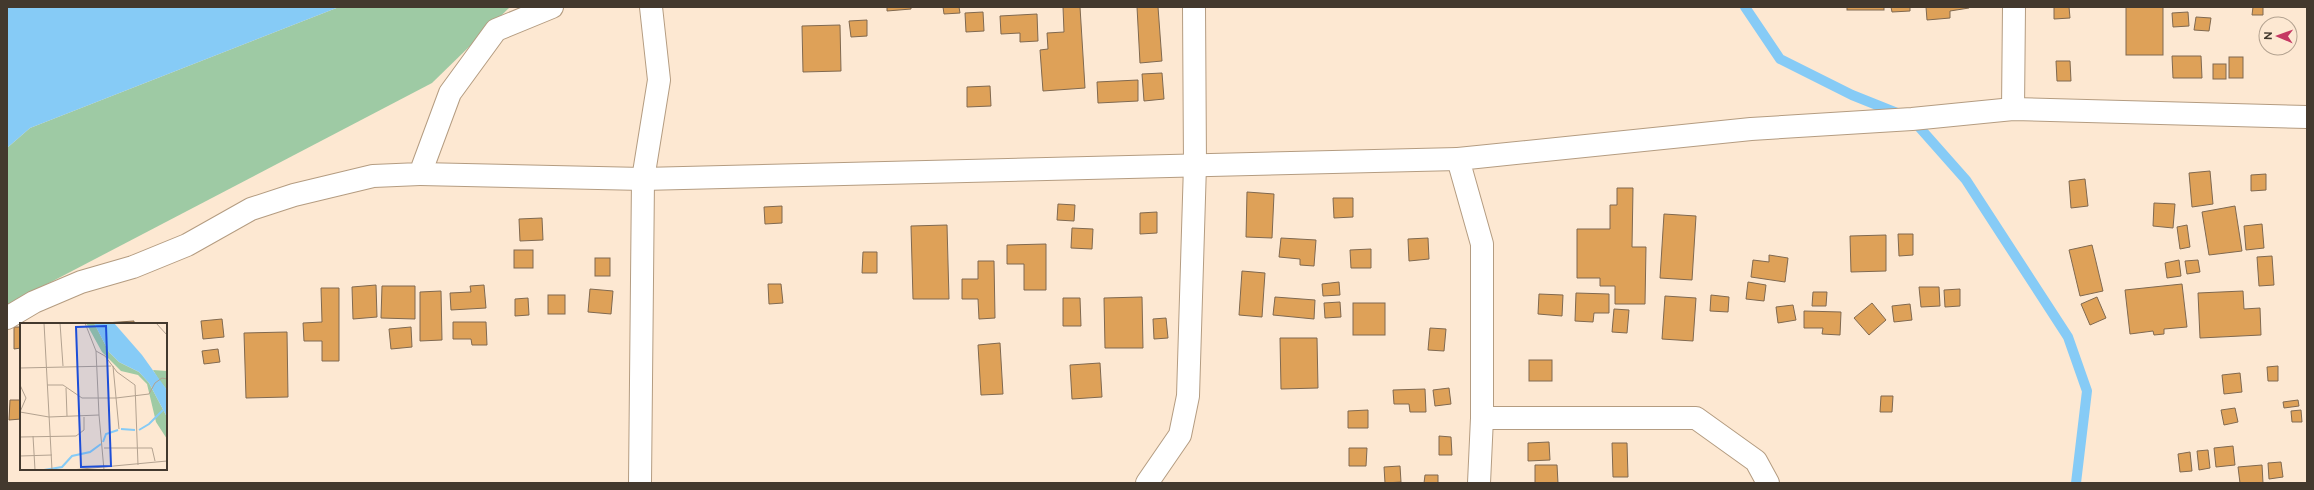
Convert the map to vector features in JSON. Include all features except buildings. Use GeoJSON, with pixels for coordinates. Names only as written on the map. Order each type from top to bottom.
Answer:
{"type":"FeatureCollection","features":[{"type":"Feature","properties":{"kind":"street"},"geometry":{"type":"LineString","coordinates":[[420,174],[450,93],[496,30],[552,7]]}},
{"type":"Feature","properties":{"kind":"street"},"geometry":{"type":"LineString","coordinates":[[640,483],[643,179],[659,80],[651,7]]}},
{"type":"Feature","properties":{"kind":"street"},"geometry":{"type":"LineString","coordinates":[[1147,483],[1180,435],[1188,396],[1195,165],[1194,7]]}},
{"type":"Feature","properties":{"kind":"street"},"geometry":{"type":"LineString","coordinates":[[2014,7],[2014,109]]}},
{"type":"Feature","properties":{"kind":"street"},"geometry":{"type":"LineString","coordinates":[[7,318],[34,302],[81,282],[133,267],[187,245],[251,209],[294,195],[373,176],[420,174],[643,179],[1458,159],[1751,129],[1912,119],[2014,109],[2307,118]]}},
{"type":"Feature","properties":{"kind":"street"},"geometry":{"type":"LineString","coordinates":[[1458,159],[1482,244],[1482,418],[1479,483]]}},
{"type":"Feature","properties":{"kind":"street"},"geometry":{"type":"LineString","coordinates":[[1482,418],[1696,418],[1756,461],[1768,483]]}},
{"type":"Feature","properties":{"kind":"green space"},"geometry":{"type":"Polygon","coordinates":[[[339,7],[510,7],[432,83],[7,305],[7,148],[30,128],[339,7]]]}},
{"type":"Feature","properties":{"kind":"water"},"geometry":{"type":"Polygon","coordinates":[[[7,7],[339,7],[30,128],[7,148],[7,7]]]}},
{"type":"Feature","properties":{"kind":"waterway"},"geometry":{"type":"LineString","coordinates":[[1745,7],[1780,59],[1852,95],[1912,119],[1966,180],[2068,337],[2087,391],[2076,483]]}}]}
